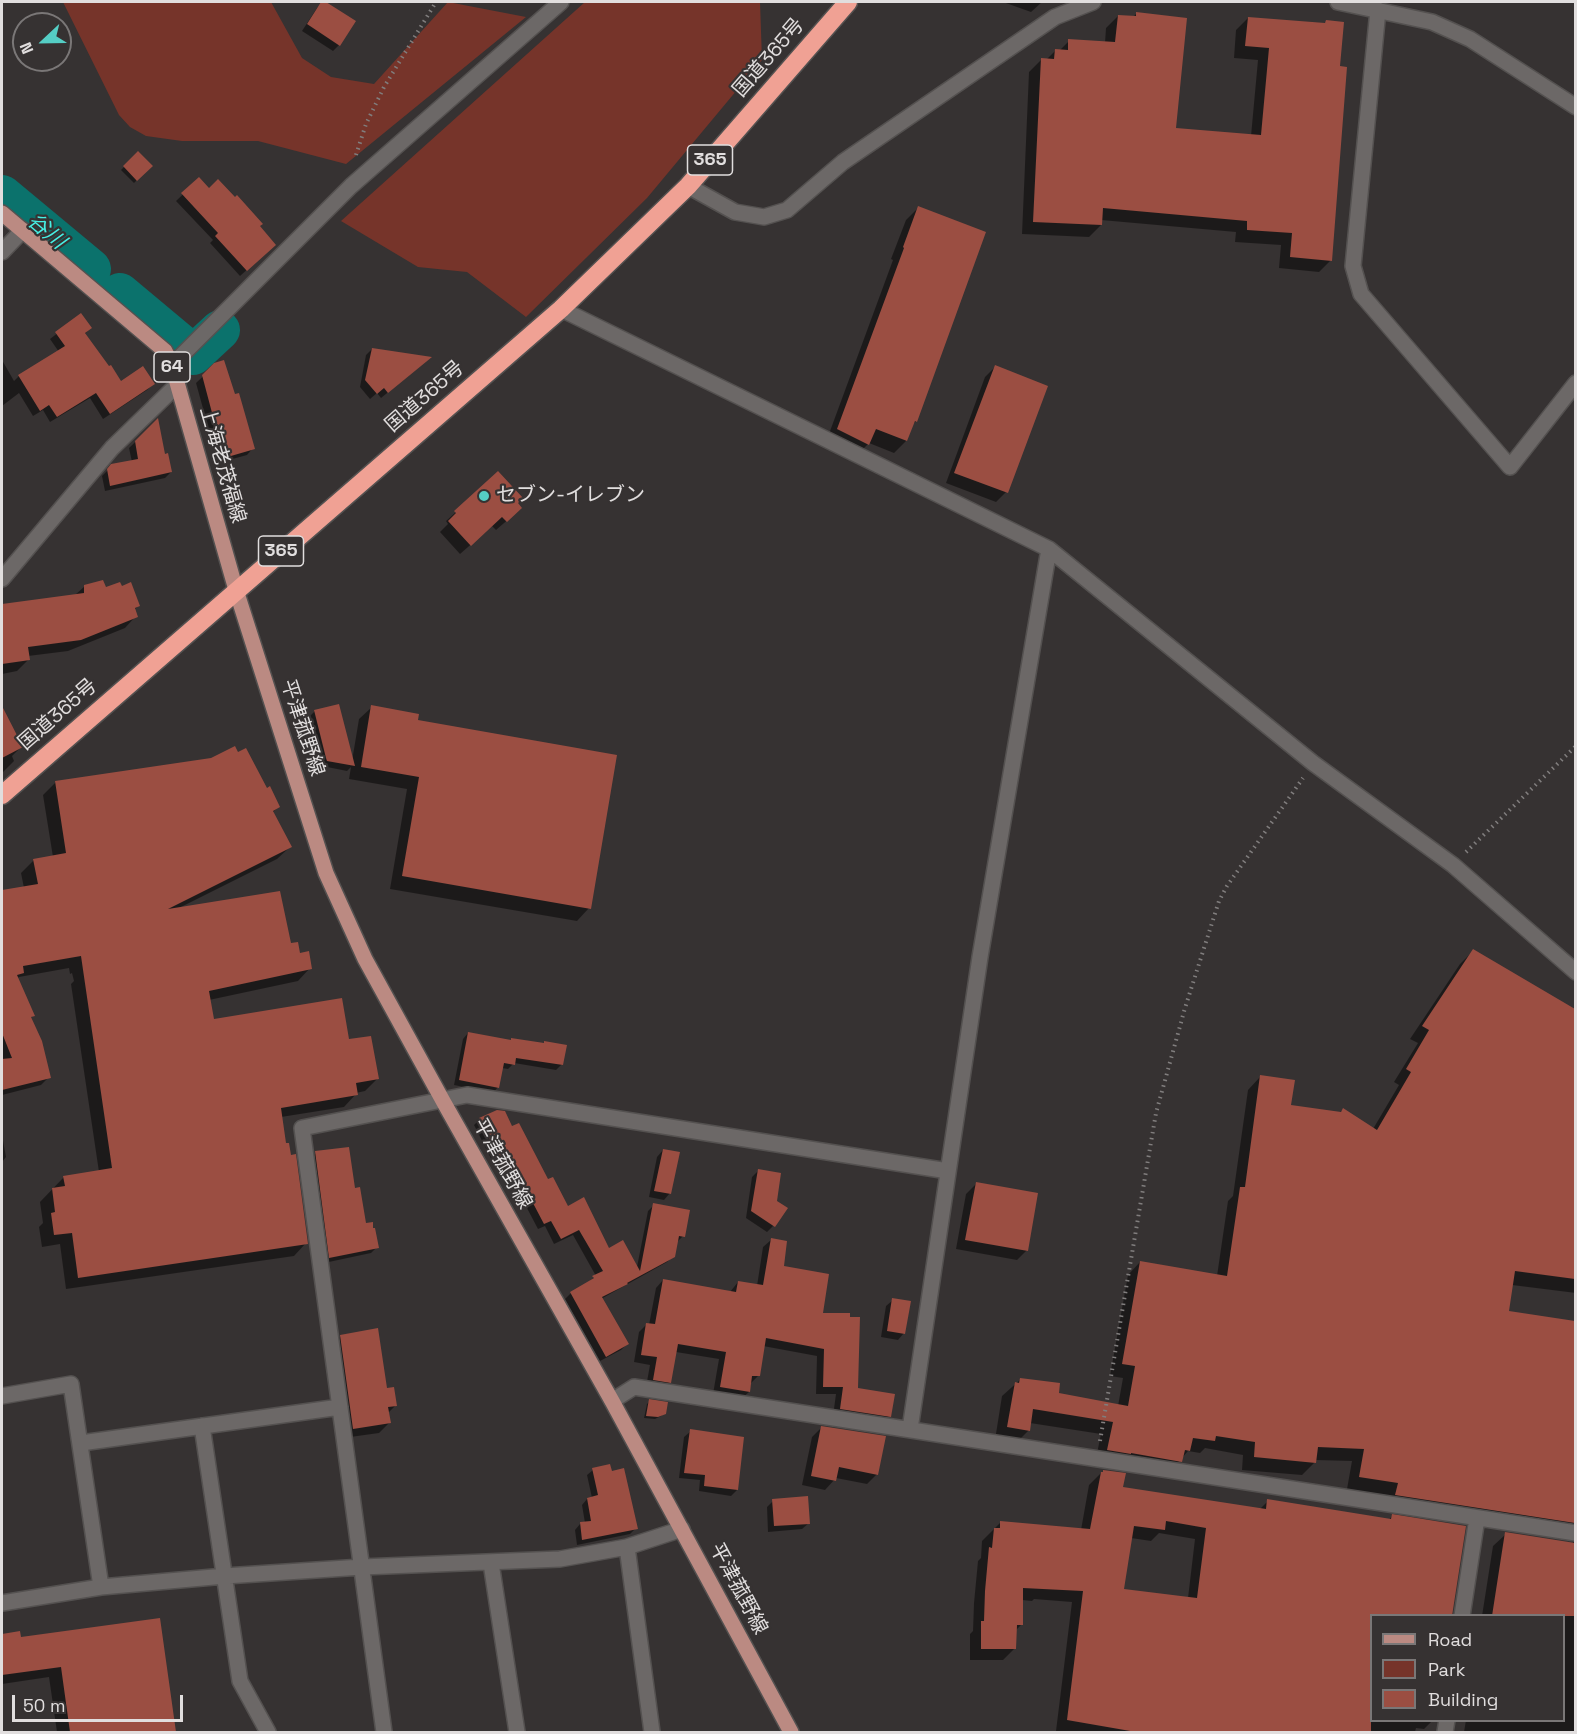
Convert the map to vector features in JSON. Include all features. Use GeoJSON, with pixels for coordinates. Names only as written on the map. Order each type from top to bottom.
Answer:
{"type":"FeatureCollection","features":[{"type":"Feature","properties":{"kind":"highway","name":"国道365号"},"geometry":{"type":"LineString","coordinates":[[2,795],[561,309],[688,186],[848,2]]}},
{"type":"Feature","properties":{"kind":"main road","name":"上海老茂福線"},"geometry":{"type":"LineString","coordinates":[[2,213],[165,351],[172,365],[236,590]]}},
{"type":"Feature","properties":{"kind":"main road","name":"平津菰野線"},"geometry":{"type":"LineString","coordinates":[[236,590],[326,873],[365,959],[612,1401],[791,1732]]}},
{"type":"Feature","properties":{"kind":"street"},"geometry":{"type":"LineString","coordinates":[[172,365],[351,186],[561,2]]}},
{"type":"Feature","properties":{"kind":"street"},"geometry":{"type":"LineString","coordinates":[[688,186],[735,212],[764,217],[787,210],[852,155],[1055,17],[1093,2]]}},
{"type":"Feature","properties":{"kind":"street"},"geometry":{"type":"LineString","coordinates":[[1338,2],[1432,22],[1470,39],[1575,107]]}},
{"type":"Feature","properties":{"kind":"street"},"geometry":{"type":"LineString","coordinates":[[1378,10],[1353,266],[1361,294],[1510,467],[1575,383]]}},
{"type":"Feature","properties":{"kind":"street"},"geometry":{"type":"LineString","coordinates":[[2,252],[23,230]]}},
{"type":"Feature","properties":{"kind":"street"},"geometry":{"type":"LineString","coordinates":[[561,309],[1048,549],[1313,763],[1453,865],[1575,972]]}},
{"type":"Feature","properties":{"kind":"street"},"geometry":{"type":"LineString","coordinates":[[2,579],[112,448],[177,385]]}},
{"type":"Feature","properties":{"kind":"street"},"geometry":{"type":"LineString","coordinates":[[910,1429],[980,957],[1048,549]]}},
{"type":"Feature","properties":{"kind":"street"},"geometry":{"type":"LineString","coordinates":[[384,1732],[302,1128],[467,1095],[948,1171]]}},
{"type":"Feature","properties":{"kind":"street"},"geometry":{"type":"LineString","coordinates":[[2,1396],[71,1384],[101,1587]]}},
{"type":"Feature","properties":{"kind":"street"},"geometry":{"type":"LineString","coordinates":[[612,1401],[634,1387],[1575,1533]]}},
{"type":"Feature","properties":{"kind":"street"},"geometry":{"type":"LineString","coordinates":[[81,1443],[340,1407]]}},
{"type":"Feature","properties":{"kind":"street"},"geometry":{"type":"LineString","coordinates":[[202,1426],[240,1681],[268,1732]]}},
{"type":"Feature","properties":{"kind":"street"},"geometry":{"type":"LineString","coordinates":[[1462,1614],[1477,1518]]}},
{"type":"Feature","properties":{"kind":"street"},"geometry":{"type":"LineString","coordinates":[[2,1603],[101,1587],[225,1575],[560,1559],[627,1547],[682,1529]]}},
{"type":"Feature","properties":{"kind":"street"},"geometry":{"type":"LineString","coordinates":[[627,1547],[652,1732]]}},
{"type":"Feature","properties":{"kind":"street"},"geometry":{"type":"LineString","coordinates":[[491,1563],[517,1732]]}},
{"type":"Feature","properties":{"kind":"path"},"geometry":{"type":"LineString","coordinates":[[351,186],[356,155],[366,124],[384,87],[436,2]]}},
{"type":"Feature","properties":{"kind":"path"},"geometry":{"type":"LineString","coordinates":[[1453,865],[1575,746]]}},
{"type":"Feature","properties":{"kind":"path"},"geometry":{"type":"LineString","coordinates":[[1097,1460],[1156,1113],[1188,997],[1219,901],[1227,886],[1313,763]]}},
{"type":"Feature","properties":{"kind":"green space"},"geometry":{"type":"Polygon","coordinates":[[[63,2],[271,2],[302,58],[331,77],[374,84],[448,2],[526,17],[346,164],[258,141],[182,141],[146,136],[130,127],[119,115],[72,20],[72,12],[68,12],[63,2]]]}},
{"type":"Feature","properties":{"kind":"green space"},"geometry":{"type":"Polygon","coordinates":[[[585,2],[760,2],[762,60],[647,198],[526,317],[467,272],[418,267],[341,221],[585,2]]]}},
{"type":"Feature","properties":{"kind":"building"},"geometry":{"type":"Polygon","coordinates":[[[321,2],[326,2],[356,21],[340,46],[307,24],[321,2]]]}},
{"type":"Feature","properties":{"kind":"building"},"geometry":{"type":"Polygon","coordinates":[[[1136,12],[1187,18],[1176,128],[1261,135],[1269,48],[1245,46],[1248,17],[1325,23],[1326,20],[1344,22],[1340,66],[1347,67],[1332,261],[1290,257],[1292,233],[1247,230],[1247,221],[1103,208],[1102,225],[1033,222],[1041,58],[1054,59],[1055,49],[1068,50],[1068,39],[1115,42],[1118,15],[1136,16],[1136,12]]]}},
{"type":"Feature","properties":{"kind":"building"},"geometry":{"type":"Polygon","coordinates":[[[138,151],[153,166],[137,181],[123,166],[138,151]]]}},
{"type":"Feature","properties":{"kind":"building"},"geometry":{"type":"Polygon","coordinates":[[[199,177],[209,188],[218,179],[235,197],[237,195],[263,224],[260,226],[276,245],[247,271],[215,236],[218,233],[181,193],[199,177]]]}},
{"type":"Feature","properties":{"kind":"building"},"geometry":{"type":"Polygon","coordinates":[[[918,206],[986,232],[917,422],[915,421],[907,441],[876,429],[869,445],[837,429],[918,206]]]}},
{"type":"Feature","properties":{"kind":"building"},"geometry":{"type":"Polygon","coordinates":[[[81,313],[92,328],[85,333],[121,381],[143,366],[155,384],[110,414],[96,393],[57,417],[49,405],[40,411],[18,375],[65,346],[55,332],[81,313]]]}},
{"type":"Feature","properties":{"kind":"building"},"geometry":{"type":"Polygon","coordinates":[[[372,348],[432,357],[388,393],[384,388],[377,394],[365,380],[372,348]]]}},
{"type":"Feature","properties":{"kind":"building"},"geometry":{"type":"Polygon","coordinates":[[[224,360],[235,394],[239,393],[255,449],[224,458],[202,375],[214,363],[224,360]]]}},
{"type":"Feature","properties":{"kind":"building"},"geometry":{"type":"Polygon","coordinates":[[[995,365],[1048,386],[1008,493],[954,473],[995,365]]]}},
{"type":"Feature","properties":{"kind":"building"},"geometry":{"type":"Polygon","coordinates":[[[158,418],[165,454],[168,453],[172,472],[110,486],[107,469],[111,464],[138,459],[135,441],[158,418]]]}},
{"type":"Feature","properties":{"kind":"building"},"geometry":{"type":"Polygon","coordinates":[[[498,471],[523,498],[518,503],[522,508],[507,522],[502,517],[471,546],[448,521],[456,513],[454,511],[498,471]]]}},
{"type":"Feature","properties":{"kind":"building"},"geometry":{"type":"Polygon","coordinates":[[[103,580],[106,587],[120,582],[122,586],[131,582],[140,606],[135,608],[138,617],[81,640],[28,647],[30,660],[2,664],[2,604],[84,593],[84,585],[103,580]]]}},
{"type":"Feature","properties":{"kind":"building"},"geometry":{"type":"Polygon","coordinates":[[[339,704],[355,766],[327,761],[326,758],[314,710],[339,704]]]}},
{"type":"Feature","properties":{"kind":"building"},"geometry":{"type":"Polygon","coordinates":[[[371,705],[419,714],[418,720],[617,755],[591,909],[402,876],[419,777],[361,767],[371,705]]]}},
{"type":"Feature","properties":{"kind":"building"},"geometry":{"type":"Polygon","coordinates":[[[2,706],[23,747],[2,758],[2,706]]]}},
{"type":"Feature","properties":{"kind":"building"},"geometry":{"type":"Polygon","coordinates":[[[235,746],[238,752],[246,748],[267,788],[270,786],[280,807],[273,811],[292,847],[168,909],[280,891],[291,943],[298,942],[300,953],[309,951],[312,969],[209,991],[214,1019],[342,998],[349,1039],[371,1036],[379,1079],[356,1083],[358,1095],[281,1108],[286,1143],[289,1143],[291,1155],[296,1154],[308,1244],[78,1278],[72,1233],[54,1235],[51,1213],[55,1212],[52,1188],[65,1186],[63,1176],[112,1168],[81,956],[23,966],[24,973],[17,975],[35,1016],[31,1017],[42,1041],[51,1078],[2,1090],[2,1059],[12,1058],[2,1033],[2,890],[38,884],[33,859],[66,853],[55,781],[211,758],[235,746]]]}},
{"type":"Feature","properties":{"kind":"building"},"geometry":{"type":"Polygon","coordinates":[[[1473,949],[1575,1009],[1575,1279],[1515,1271],[1509,1311],[1575,1321],[1575,1523],[1395,1495],[1398,1483],[1359,1477],[1364,1449],[1318,1447],[1316,1463],[1254,1457],[1255,1442],[1216,1436],[1215,1441],[1193,1438],[1190,1451],[1185,1450],[1182,1462],[1107,1450],[1113,1422],[1033,1409],[1030,1431],[1007,1427],[1015,1382],[1019,1383],[1020,1378],[1060,1383],[1059,1393],[1128,1406],[1135,1366],[1122,1364],[1140,1261],[1227,1276],[1240,1187],[1245,1187],[1260,1075],[1295,1080],[1291,1105],[1341,1112],[1343,1108],[1377,1130],[1411,1072],[1406,1069],[1429,1030],[1422,1026],[1473,949]]]}},
{"type":"Feature","properties":{"kind":"building"},"geometry":{"type":"Polygon","coordinates":[[[468,1032],[511,1040],[511,1038],[567,1045],[563,1065],[516,1058],[515,1065],[504,1063],[499,1088],[459,1080],[468,1032]]]}},
{"type":"Feature","properties":{"kind":"building"},"geometry":{"type":"Polygon","coordinates":[[[497,1110],[505,1111],[512,1126],[519,1123],[548,1179],[553,1177],[568,1206],[584,1197],[609,1248],[623,1240],[640,1271],[653,1203],[690,1210],[685,1237],[679,1236],[675,1257],[602,1297],[629,1344],[606,1357],[570,1292],[603,1271],[579,1230],[561,1239],[551,1221],[544,1224],[515,1169],[507,1173],[479,1118],[497,1110]]]}},
{"type":"Feature","properties":{"kind":"building"},"geometry":{"type":"Polygon","coordinates":[[[349,1147],[355,1188],[360,1187],[366,1223],[373,1222],[379,1248],[329,1258],[315,1151],[349,1147]]]}},
{"type":"Feature","properties":{"kind":"building"},"geometry":{"type":"Polygon","coordinates":[[[663,1149],[680,1152],[671,1194],[654,1191],[663,1149]]]}},
{"type":"Feature","properties":{"kind":"building"},"geometry":{"type":"Polygon","coordinates":[[[758,1169],[781,1173],[777,1201],[788,1208],[775,1227],[751,1211],[758,1169]]]}},
{"type":"Feature","properties":{"kind":"building"},"geometry":{"type":"Polygon","coordinates":[[[976,1182],[1038,1193],[1028,1251],[965,1240],[976,1182]]]}},
{"type":"Feature","properties":{"kind":"building"},"geometry":{"type":"Polygon","coordinates":[[[771,1238],[787,1241],[784,1266],[829,1274],[823,1313],[850,1313],[850,1317],[860,1317],[858,1388],[895,1394],[891,1417],[840,1409],[843,1387],[823,1387],[824,1349],[766,1338],[760,1376],[752,1376],[750,1392],[720,1387],[726,1352],[678,1344],[671,1383],[653,1380],[657,1357],[641,1355],[646,1323],[655,1324],[663,1279],[736,1292],[738,1281],[763,1285],[771,1238]]]}},
{"type":"Feature","properties":{"kind":"building"},"geometry":{"type":"Polygon","coordinates":[[[892,1298],[911,1301],[905,1334],[887,1331],[892,1298]]]}},
{"type":"Feature","properties":{"kind":"building"},"geometry":{"type":"Polygon","coordinates":[[[378,1328],[387,1388],[394,1387],[397,1406],[388,1407],[391,1423],[353,1429],[340,1335],[378,1328]]]}},
{"type":"Feature","properties":{"kind":"building"},"geometry":{"type":"Polygon","coordinates":[[[649,1399],[668,1402],[666,1414],[658,1417],[646,1416],[649,1399]]]}},
{"type":"Feature","properties":{"kind":"building"},"geometry":{"type":"Polygon","coordinates":[[[821,1426],[886,1436],[878,1475],[839,1467],[836,1481],[811,1476],[821,1426]]]}},
{"type":"Feature","properties":{"kind":"building"},"geometry":{"type":"Polygon","coordinates":[[[690,1429],[744,1437],[738,1490],[704,1486],[705,1475],[684,1473],[690,1429]]]}},
{"type":"Feature","properties":{"kind":"building"},"geometry":{"type":"Polygon","coordinates":[[[610,1464],[612,1471],[624,1468],[638,1529],[582,1540],[580,1522],[591,1521],[587,1498],[598,1495],[592,1468],[610,1464]]]}},
{"type":"Feature","properties":{"kind":"building"},"geometry":{"type":"Polygon","coordinates":[[[1103,1470],[1126,1473],[1123,1487],[1266,1509],[1267,1499],[1391,1519],[1392,1514],[1466,1526],[1452,1614],[1370,1614],[1371,1732],[1136,1732],[1067,1720],[1083,1591],[1023,1588],[1023,1625],[1017,1625],[1016,1649],[981,1649],[981,1621],[984,1621],[989,1547],[992,1548],[994,1528],[1000,1528],[1000,1521],[1090,1529],[1103,1470]],[[1166,1521],[1165,1530],[1134,1526],[1124,1589],[1197,1598],[1206,1528],[1166,1521]]]}},
{"type":"Feature","properties":{"kind":"building"},"geometry":{"type":"Polygon","coordinates":[[[808,1496],[810,1524],[774,1526],[772,1499],[808,1496]]]}},
{"type":"Feature","properties":{"kind":"building"},"geometry":{"type":"Polygon","coordinates":[[[1505,1532],[1575,1543],[1575,1616],[1492,1614],[1505,1532]]]}},
{"type":"Feature","properties":{"kind":"building"},"geometry":{"type":"Polygon","coordinates":[[[160,1618],[176,1732],[70,1732],[61,1667],[2,1675],[2,1634],[20,1631],[21,1637],[160,1618]]]}},
{"type":"Feature","properties":{"kind":"waterway","name":"谷川"},"geometry":{"type":"LineString","coordinates":[[2,195],[91,269]]}},
{"type":"Feature","properties":{"kind":"waterway","name":"谷川"},"geometry":{"type":"LineString","coordinates":[[120,293],[181,344]]}},
{"type":"Feature","properties":{"kind":"waterway","name":"谷川"},"geometry":{"type":"LineString","coordinates":[[193,355],[220,330]]}},
{"type":"Feature","properties":{"kind":"place","name":"セブン-イレブン"},"geometry":{"type":"Point","coordinates":[484,496]}}]}
